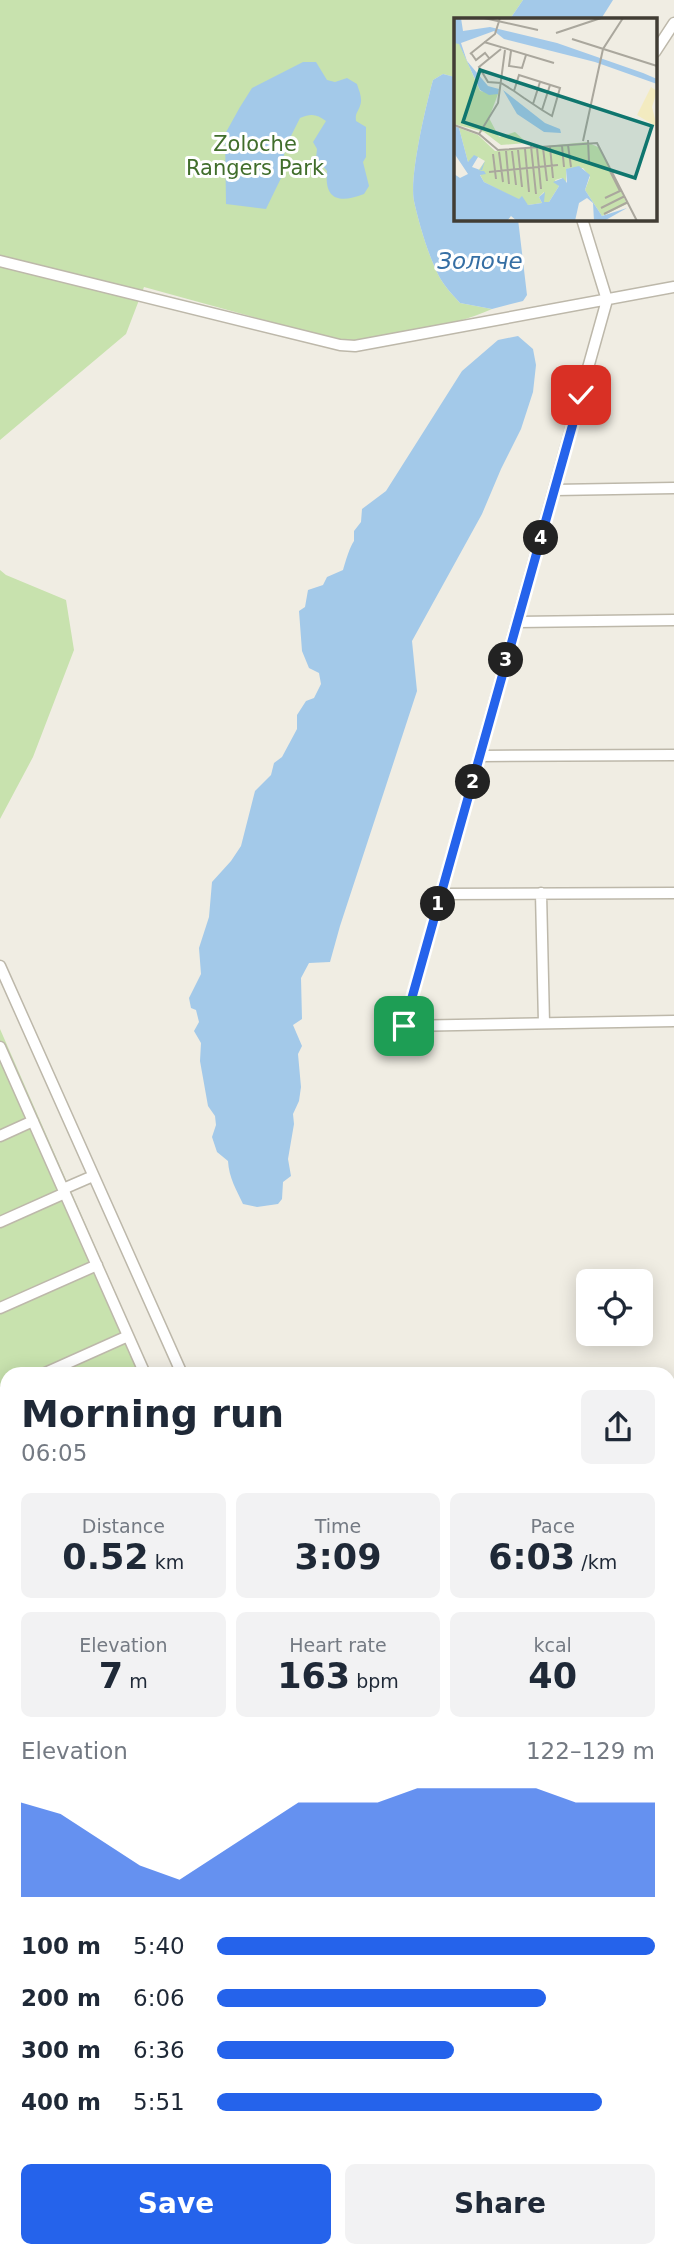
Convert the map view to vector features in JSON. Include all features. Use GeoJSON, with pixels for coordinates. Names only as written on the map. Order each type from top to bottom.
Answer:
{"type":"FeatureCollection","features":[{"type":"Feature","properties":{"kind":"street"},"geometry":{"type":"LineString","coordinates":[[656,50],[674,23]]}},
{"type":"Feature","properties":{"kind":"street"},"geometry":{"type":"LineString","coordinates":[[582,220],[607,300],[404,1026],[674,1021]]}},
{"type":"Feature","properties":{"kind":"street"},"geometry":{"type":"LineString","coordinates":[[0,261],[340,345],[355,346],[674,287]]}},
{"type":"Feature","properties":{"kind":"street"},"geometry":{"type":"LineString","coordinates":[[554,490],[674,488]]}},
{"type":"Feature","properties":{"kind":"street"},"geometry":{"type":"LineString","coordinates":[[517,622],[674,620]]}},
{"type":"Feature","properties":{"kind":"street"},"geometry":{"type":"LineString","coordinates":[[480,756],[674,755]]}},
{"type":"Feature","properties":{"kind":"street"},"geometry":{"type":"LineString","coordinates":[[541,893],[544,1023]]}},
{"type":"Feature","properties":{"kind":"street"},"geometry":{"type":"LineString","coordinates":[[441,894],[674,893]]}},
{"type":"Feature","properties":{"kind":"street"},"geometry":{"type":"LineString","coordinates":[[0,966],[179,1367]]}},
{"type":"Feature","properties":{"kind":"street"},"geometry":{"type":"LineString","coordinates":[[0,1049],[142,1367]]}},
{"type":"Feature","properties":{"kind":"street"},"geometry":{"type":"LineString","coordinates":[[0,1136],[33,1121]]}},
{"type":"Feature","properties":{"kind":"street"},"geometry":{"type":"LineString","coordinates":[[0,1222],[93,1176]]}},
{"type":"Feature","properties":{"kind":"street"},"geometry":{"type":"LineString","coordinates":[[0,1308],[97,1265]]}},
{"type":"Feature","properties":{"kind":"street"},"geometry":{"type":"LineString","coordinates":[[59,1367],[128,1336]]}},
{"type":"Feature","properties":{"kind":"green space","name":"Zoloche Rangers Park"},"geometry":{"type":"Polygon","coordinates":[[[0,0],[523,0],[511,18],[454,18],[454,77],[443,74],[433,80],[414,175],[416,210],[428,251],[440,278],[460,303],[492,309],[418,331],[340,341],[144,287],[126,334],[0,440],[0,0]]]}},
{"type":"Feature","properties":{"kind":"green space"},"geometry":{"type":"Polygon","coordinates":[[[0,570],[66,600],[74,650],[33,757],[0,819],[0,570]]]}},
{"type":"Feature","properties":{"kind":"green space"},"geometry":{"type":"Polygon","coordinates":[[[0,1029],[148,1367],[0,1367],[0,1029]]]}},
{"type":"Feature","properties":{"kind":"water"},"geometry":{"type":"Polygon","coordinates":[[[523,0],[613,0],[602,18],[511,18],[523,0]]]}},
{"type":"Feature","properties":{"kind":"water"},"geometry":{"type":"Polygon","coordinates":[[[303,62],[316,62],[327,80],[335,82],[347,78],[357,84],[361,100],[356,121],[366,127],[366,157],[363,162],[369,186],[364,194],[348,198],[341,199],[331,194],[327,171],[316,158],[317,149],[313,142],[326,121],[311,115],[300,118],[286,146],[282,176],[266,209],[226,204],[225,134],[252,88],[303,62]]]}},
{"type":"Feature","properties":{"kind":"water","name":"Золоче"},"geometry":{"type":"Polygon","coordinates":[[[443,74],[454,77],[454,220],[518,220],[527,295],[523,301],[492,309],[460,303],[442,281],[428,251],[413,190],[419,141],[433,80],[443,74]]]}},
{"type":"Feature","properties":{"kind":"water"},"geometry":{"type":"Polygon","coordinates":[[[518,336],[533,349],[536,365],[533,392],[521,429],[482,514],[412,641],[417,691],[330,962],[309,963],[301,978],[302,1019],[293,1025],[302,1046],[298,1054],[301,1087],[293,1114],[288,1159],[291,1176],[283,1182],[282,1199],[278,1204],[257,1207],[243,1204],[231,1178],[228,1161],[217,1152],[212,1137],[216,1125],[215,1116],[208,1106],[200,1061],[201,1043],[194,1031],[199,1022],[189,998],[201,974],[199,948],[209,917],[212,882],[241,846],[255,791],[271,775],[274,763],[282,757],[297,729],[297,715],[306,701],[314,698],[321,684],[319,673],[309,668],[302,651],[299,611],[305,607],[308,590],[323,585],[327,577],[343,570],[354,541],[354,531],[361,522],[362,509],[386,491],[462,371],[498,340],[518,336]]]}},
{"type":"Feature","properties":{"kind":"route"},"geometry":{"type":"LineString","coordinates":[[404,1026],[581,395]]}}]}
